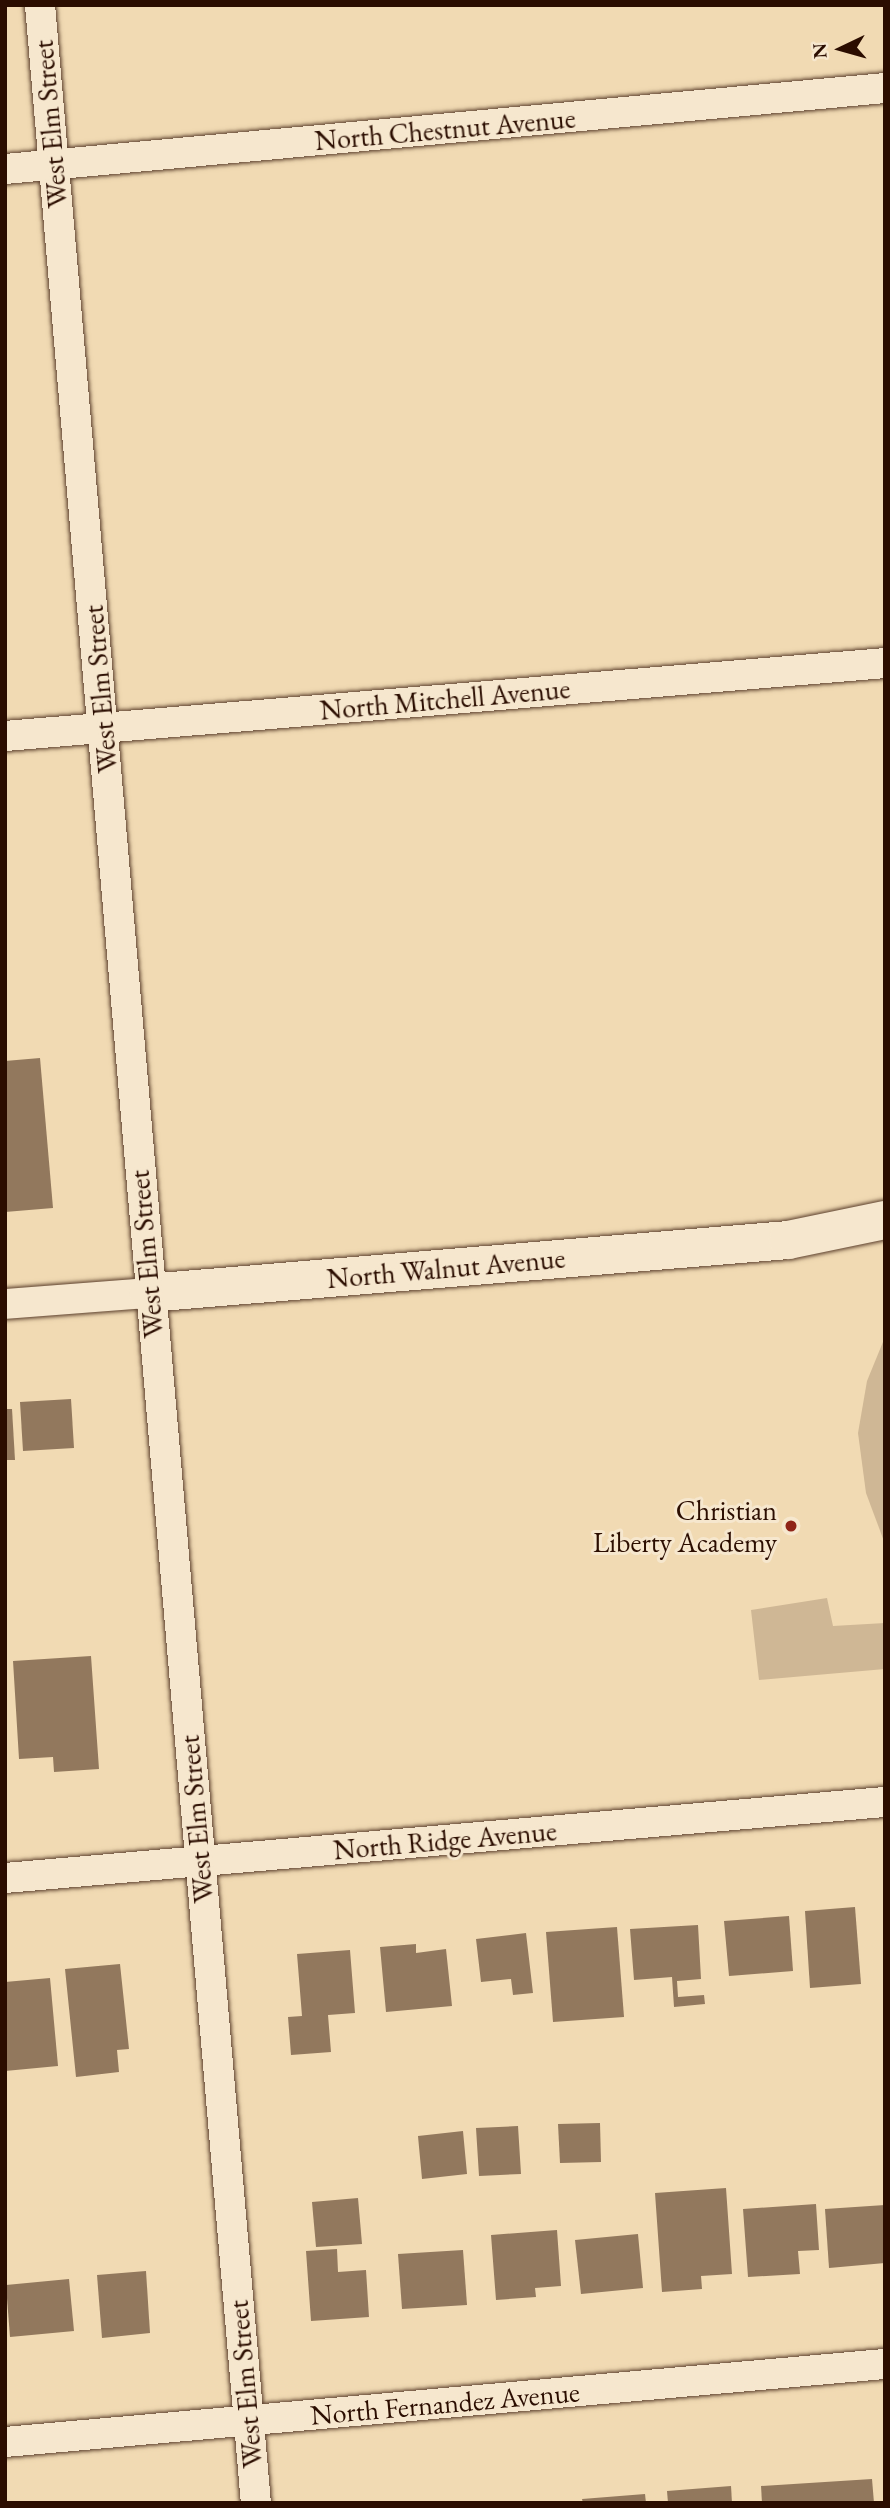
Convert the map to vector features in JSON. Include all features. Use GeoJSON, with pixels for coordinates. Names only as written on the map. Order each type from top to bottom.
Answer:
{"type":"FeatureCollection","features":[{"type":"Feature","properties":{"kind":"street","name":"West Elm Street"},"geometry":{"type":"LineString","coordinates":[[40,5],[149,1293],[256,2503]]}},
{"type":"Feature","properties":{"kind":"street","name":"North Chestnut Avenue"},"geometry":{"type":"LineString","coordinates":[[5,169],[885,88]]}},
{"type":"Feature","properties":{"kind":"street","name":"North Mitchell Avenue"},"geometry":{"type":"LineString","coordinates":[[5,736],[885,663]]}},
{"type":"Feature","properties":{"kind":"street","name":"North Walnut Avenue"},"geometry":{"type":"LineString","coordinates":[[5,1304],[788,1240],[885,1220]]}},
{"type":"Feature","properties":{"kind":"street","name":"North Ridge Avenue"},"geometry":{"type":"LineString","coordinates":[[5,1878],[885,1802]]}},
{"type":"Feature","properties":{"kind":"street","name":"North Fernandez Avenue"},"geometry":{"type":"LineString","coordinates":[[5,2442],[885,2364]]}},
{"type":"Feature","properties":{"kind":"shaded area"},"geometry":{"type":"Polygon","coordinates":[[[885,1337],[885,1544],[866,1493],[858,1433],[867,1381],[885,1337]]]}},
{"type":"Feature","properties":{"kind":"shaded area"},"geometry":{"type":"Polygon","coordinates":[[[827,1598],[833,1626],[885,1623],[885,1669],[759,1680],[751,1610],[827,1598]]]}},
{"type":"Feature","properties":{"kind":"building"},"geometry":{"type":"Polygon","coordinates":[[[40,1058],[53,1208],[5,1212],[5,1061],[40,1058]]]}},
{"type":"Feature","properties":{"kind":"building"},"geometry":{"type":"Polygon","coordinates":[[[71,1399],[74,1448],[23,1451],[20,1402],[71,1399]]]}},
{"type":"Feature","properties":{"kind":"building"},"geometry":{"type":"Polygon","coordinates":[[[5,1409],[12,1409],[15,1460],[5,1460],[5,1409]]]}},
{"type":"Feature","properties":{"kind":"building"},"geometry":{"type":"Polygon","coordinates":[[[91,1656],[99,1769],[54,1772],[53,1757],[19,1759],[13,1661],[91,1656]]]}},
{"type":"Feature","properties":{"kind":"building"},"geometry":{"type":"Polygon","coordinates":[[[855,1907],[861,1984],[810,1988],[805,1911],[855,1907]]]}},
{"type":"Feature","properties":{"kind":"building"},"geometry":{"type":"Polygon","coordinates":[[[789,1916],[793,1971],[729,1976],[724,1921],[789,1916]]]}},
{"type":"Feature","properties":{"kind":"building"},"geometry":{"type":"Polygon","coordinates":[[[698,1925],[701,1979],[677,1981],[678,1997],[704,1995],[705,2004],[674,2007],[672,1977],[634,1980],[630,1929],[698,1925]]]}},
{"type":"Feature","properties":{"kind":"building"},"geometry":{"type":"Polygon","coordinates":[[[617,1927],[624,2017],[553,2022],[546,1932],[617,1927]]]}},
{"type":"Feature","properties":{"kind":"building"},"geometry":{"type":"Polygon","coordinates":[[[526,1933],[533,1993],[513,1995],[511,1979],[481,1982],[476,1939],[526,1933]]]}},
{"type":"Feature","properties":{"kind":"building"},"geometry":{"type":"Polygon","coordinates":[[[416,1944],[416,1953],[446,1949],[452,2006],[386,2012],[380,1947],[416,1944]]]}},
{"type":"Feature","properties":{"kind":"building"},"geometry":{"type":"Polygon","coordinates":[[[350,1950],[355,2013],[328,2015],[331,2052],[291,2055],[288,2017],[302,2016],[297,1954],[350,1950]]]}},
{"type":"Feature","properties":{"kind":"building"},"geometry":{"type":"Polygon","coordinates":[[[120,1964],[129,2049],[117,2050],[119,2072],[76,2077],[65,1969],[120,1964]]]}},
{"type":"Feature","properties":{"kind":"building"},"geometry":{"type":"Polygon","coordinates":[[[50,1978],[58,2066],[5,2071],[5,1982],[50,1978]]]}},
{"type":"Feature","properties":{"kind":"building"},"geometry":{"type":"Polygon","coordinates":[[[600,2123],[601,2162],[560,2163],[558,2124],[600,2123]]]}},
{"type":"Feature","properties":{"kind":"building"},"geometry":{"type":"Polygon","coordinates":[[[518,2126],[521,2174],[479,2176],[476,2128],[518,2126]]]}},
{"type":"Feature","properties":{"kind":"building"},"geometry":{"type":"Polygon","coordinates":[[[463,2131],[467,2174],[422,2179],[418,2136],[463,2131]]]}},
{"type":"Feature","properties":{"kind":"building"},"geometry":{"type":"Polygon","coordinates":[[[726,2188],[732,2274],[701,2276],[702,2289],[662,2292],[655,2193],[726,2188]]]}},
{"type":"Feature","properties":{"kind":"building"},"geometry":{"type":"Polygon","coordinates":[[[358,2198],[362,2244],[316,2247],[312,2202],[358,2198]]]}},
{"type":"Feature","properties":{"kind":"building"},"geometry":{"type":"Polygon","coordinates":[[[816,2204],[819,2250],[798,2251],[800,2274],[748,2277],[743,2209],[816,2204]]]}},
{"type":"Feature","properties":{"kind":"building"},"geometry":{"type":"Polygon","coordinates":[[[885,2205],[885,2263],[829,2268],[825,2209],[885,2205]]]}},
{"type":"Feature","properties":{"kind":"building"},"geometry":{"type":"Polygon","coordinates":[[[557,2230],[561,2286],[535,2288],[536,2297],[496,2300],[491,2235],[557,2230]]]}},
{"type":"Feature","properties":{"kind":"building"},"geometry":{"type":"Polygon","coordinates":[[[638,2234],[643,2288],[581,2294],[575,2240],[638,2234]]]}},
{"type":"Feature","properties":{"kind":"building"},"geometry":{"type":"Polygon","coordinates":[[[337,2249],[338,2272],[366,2270],[369,2317],[311,2321],[306,2251],[337,2249]]]}},
{"type":"Feature","properties":{"kind":"building"},"geometry":{"type":"Polygon","coordinates":[[[463,2250],[467,2305],[402,2309],[398,2254],[463,2250]]]}},
{"type":"Feature","properties":{"kind":"building"},"geometry":{"type":"Polygon","coordinates":[[[146,2271],[150,2333],[102,2338],[97,2275],[146,2271]]]}},
{"type":"Feature","properties":{"kind":"building"},"geometry":{"type":"Polygon","coordinates":[[[69,2279],[74,2331],[10,2337],[6,2285],[69,2279]]]}},
{"type":"Feature","properties":{"kind":"building"},"geometry":{"type":"Polygon","coordinates":[[[872,2479],[874,2503],[762,2503],[761,2486],[872,2479]]]}},
{"type":"Feature","properties":{"kind":"building"},"geometry":{"type":"Polygon","coordinates":[[[731,2486],[732,2503],[668,2503],[667,2491],[731,2486]]]}},
{"type":"Feature","properties":{"kind":"building"},"geometry":{"type":"Polygon","coordinates":[[[645,2494],[646,2503],[583,2503],[582,2499],[645,2494]]]}},
{"type":"Feature","properties":{"kind":"place","name":"Christian Liberty Academy"},"geometry":{"type":"Point","coordinates":[791,1526]}}]}
